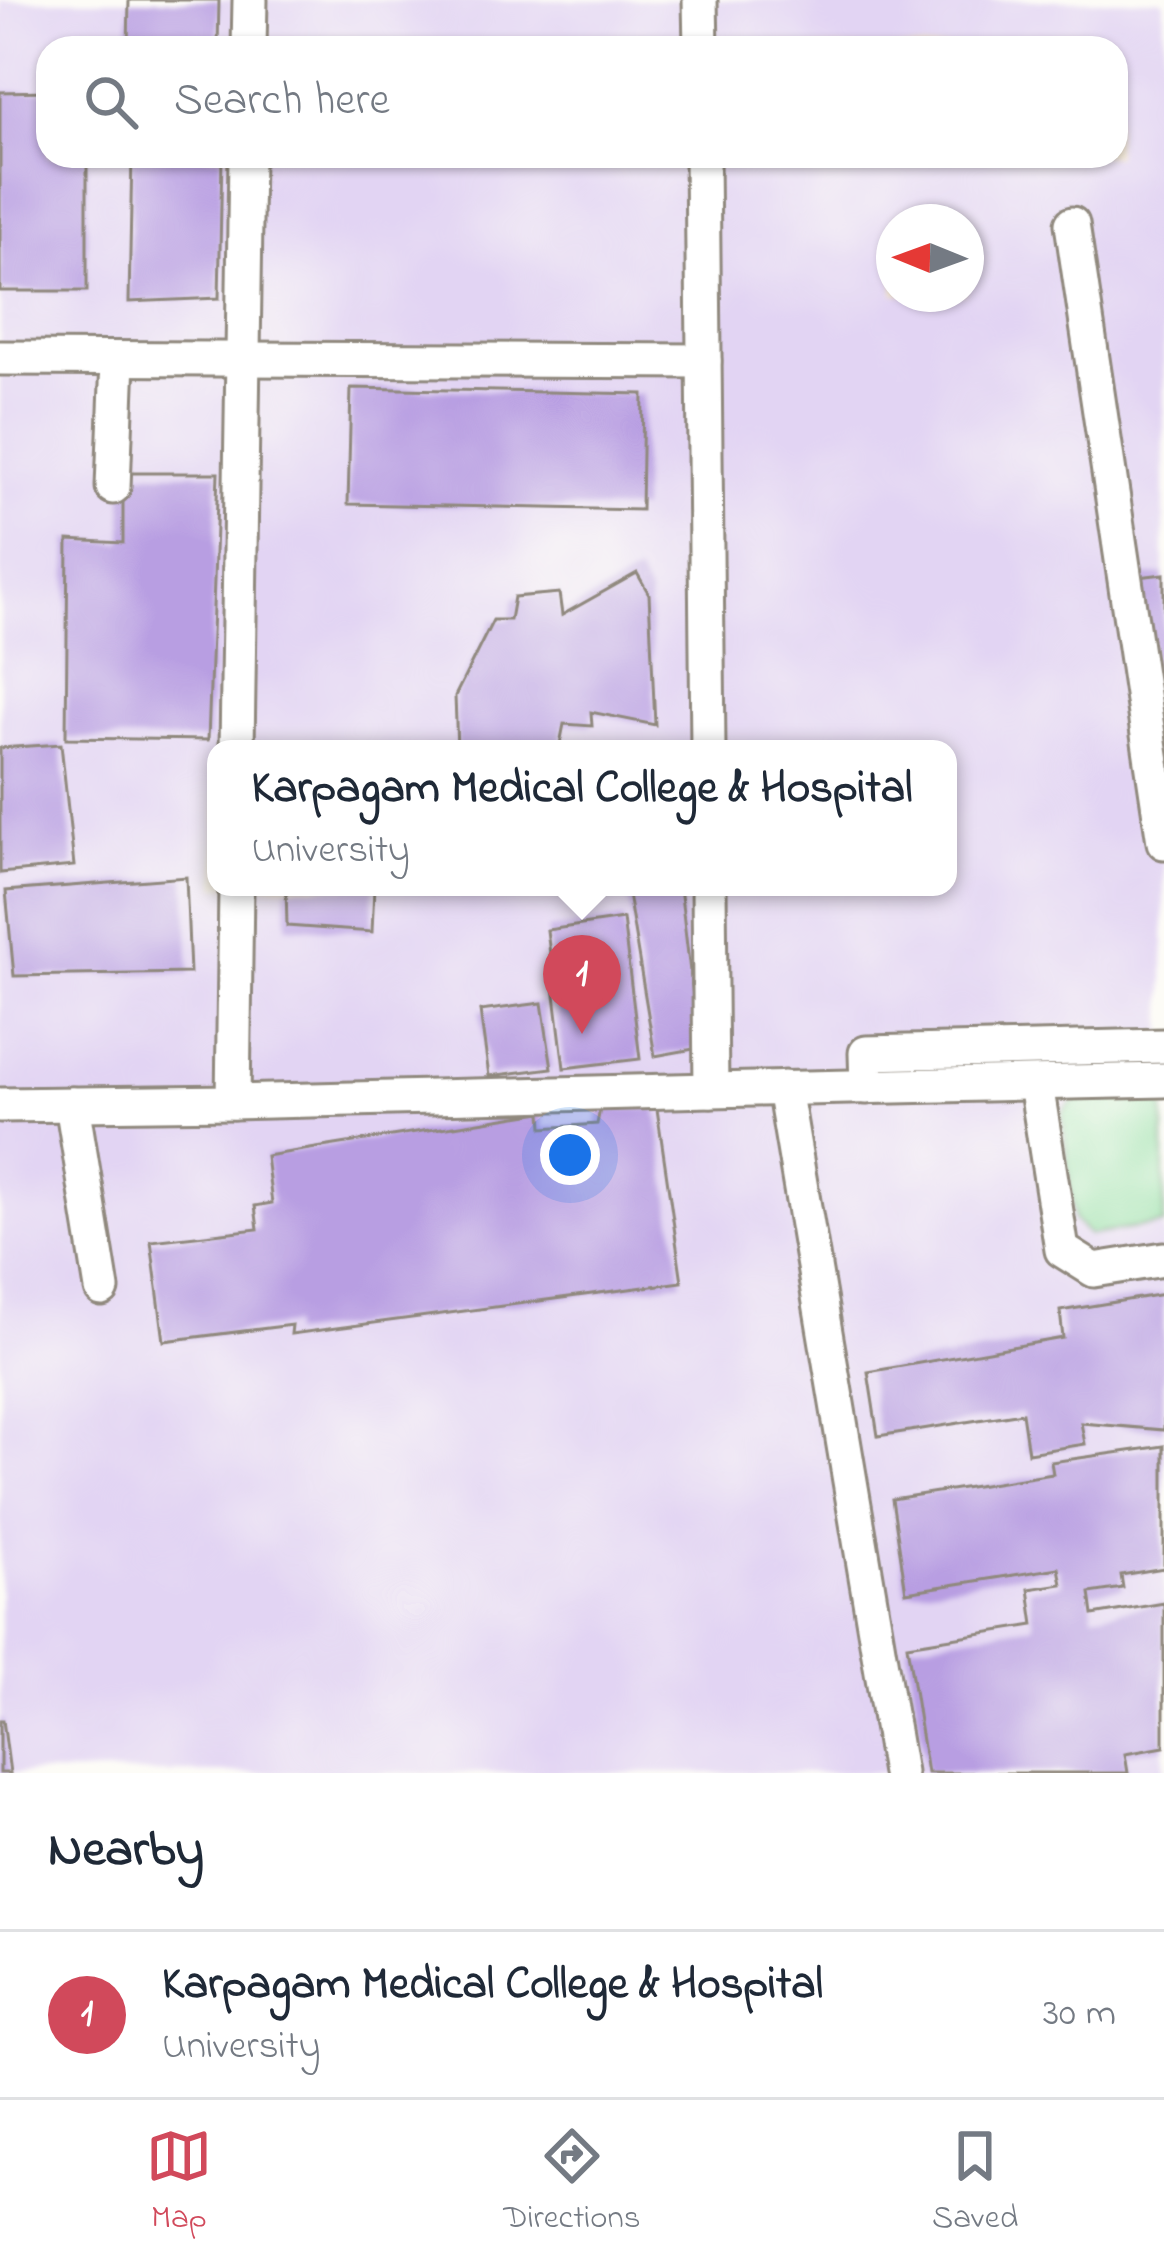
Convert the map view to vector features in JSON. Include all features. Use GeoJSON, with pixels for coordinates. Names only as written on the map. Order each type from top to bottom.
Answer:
{"type":"FeatureCollection","features":[{"type":"Feature","properties":{"kind":"street"},"geometry":{"type":"LineString","coordinates":[[249,36],[250,0]]}},
{"type":"Feature","properties":{"kind":"street"},"geometry":{"type":"LineString","coordinates":[[700,0],[700,36]]}},
{"type":"Feature","properties":{"kind":"street"},"geometry":{"type":"LineString","coordinates":[[237,740],[246,168]]}},
{"type":"Feature","properties":{"kind":"street"},"geometry":{"type":"LineString","coordinates":[[702,168],[708,740]]}},
{"type":"Feature","properties":{"kind":"street"},"geometry":{"type":"LineString","coordinates":[[1072,224],[1164,842]]}},
{"type":"Feature","properties":{"kind":"street"},"geometry":{"type":"LineString","coordinates":[[0,358],[704,361]]}},
{"type":"Feature","properties":{"kind":"street"},"geometry":{"type":"LineString","coordinates":[[113,487],[118,359]]}},
{"type":"Feature","properties":{"kind":"street"},"geometry":{"type":"LineString","coordinates":[[233,1102],[236,896]]}},
{"type":"Feature","properties":{"kind":"street"},"geometry":{"type":"LineString","coordinates":[[709,896],[711,1090]]}},
{"type":"Feature","properties":{"kind":"street"},"geometry":{"type":"LineString","coordinates":[[867,1087],[866,1053],[1164,1046]]}},
{"type":"Feature","properties":{"kind":"street"},"geometry":{"type":"LineString","coordinates":[[0,1106],[1164,1080]]}},
{"type":"Feature","properties":{"kind":"street"},"geometry":{"type":"LineString","coordinates":[[1036,1084],[1062,1250],[1094,1270],[1164,1259]]}},
{"type":"Feature","properties":{"kind":"street"},"geometry":{"type":"LineString","coordinates":[[784,1088],[899,1773]]}},
{"type":"Feature","properties":{"kind":"street"},"geometry":{"type":"LineString","coordinates":[[72,1104],[102,1289]]}},
{"type":"Feature","properties":{"kind":"shaded area"},"geometry":{"type":"Polygon","coordinates":[[[0,0],[1164,0],[1164,1773],[0,1773],[0,0]]]}},
{"type":"Feature","properties":{"kind":"green space"},"geometry":{"type":"Polygon","coordinates":[[[1164,1090],[1164,1224],[1089,1235],[1074,1220],[1062,1114],[1094,1093],[1164,1090]]]}},
{"type":"Feature","properties":{"kind":"building"},"geometry":{"type":"Polygon","coordinates":[[[129,0],[219,0],[218,36],[128,36],[129,0]]]}},
{"type":"Feature","properties":{"kind":"building"},"geometry":{"type":"Polygon","coordinates":[[[36,91],[36,168],[87,168],[87,291],[0,291],[0,92],[36,91]]]}},
{"type":"Feature","properties":{"kind":"building"},"geometry":{"type":"Polygon","coordinates":[[[132,168],[222,168],[219,298],[129,302],[132,168]]]}},
{"type":"Feature","properties":{"kind":"building"},"geometry":{"type":"Polygon","coordinates":[[[351,388],[643,394],[641,510],[348,504],[351,388]]]}},
{"type":"Feature","properties":{"kind":"building"},"geometry":{"type":"Polygon","coordinates":[[[123,473],[218,473],[208,740],[66,738],[68,540],[123,543],[123,473]]]}},
{"type":"Feature","properties":{"kind":"building"},"geometry":{"type":"Polygon","coordinates":[[[637,573],[649,594],[655,725],[591,712],[592,726],[564,724],[561,740],[457,740],[455,696],[493,620],[510,620],[514,597],[559,593],[562,615],[637,573]]]}},
{"type":"Feature","properties":{"kind":"building"},"geometry":{"type":"Polygon","coordinates":[[[1164,574],[1164,706],[1162,707],[1138,577],[1164,574]]]}},
{"type":"Feature","properties":{"kind":"building"},"geometry":{"type":"Polygon","coordinates":[[[61,744],[74,866],[0,873],[0,748],[61,744]]]}},
{"type":"Feature","properties":{"kind":"building"},"geometry":{"type":"Polygon","coordinates":[[[186,877],[190,973],[14,976],[6,891],[186,877]]]}},
{"type":"Feature","properties":{"kind":"building"},"geometry":{"type":"Polygon","coordinates":[[[286,896],[374,896],[372,932],[287,926],[286,896]]]}},
{"type":"Feature","properties":{"kind":"building"},"geometry":{"type":"Polygon","coordinates":[[[628,896],[681,896],[699,1048],[655,1056],[628,896]]]}},
{"type":"Feature","properties":{"kind":"building"},"geometry":{"type":"Polygon","coordinates":[[[623,919],[640,1059],[564,1068],[547,930],[623,919]]]}},
{"type":"Feature","properties":{"kind":"building"},"geometry":{"type":"Polygon","coordinates":[[[542,1003],[552,1068],[489,1076],[480,1011],[542,1003]]]}},
{"type":"Feature","properties":{"kind":"building"},"geometry":{"type":"Polygon","coordinates":[[[600,1109],[657,1109],[682,1282],[291,1334],[292,1325],[164,1341],[151,1241],[258,1229],[255,1206],[272,1203],[266,1156],[542,1112],[543,1128],[597,1124],[600,1109]]]}},
{"type":"Feature","properties":{"kind":"building"},"geometry":{"type":"Polygon","coordinates":[[[1164,1294],[1164,1430],[1081,1423],[1085,1444],[1028,1453],[1022,1413],[878,1436],[868,1372],[1063,1338],[1060,1311],[1164,1294]]]}},
{"type":"Feature","properties":{"kind":"building"},"geometry":{"type":"Polygon","coordinates":[[[1164,1446],[1164,1568],[1121,1575],[1123,1588],[1090,1593],[1093,1615],[1164,1603],[1164,1747],[1125,1754],[1128,1773],[927,1773],[907,1645],[1034,1625],[1029,1589],[1062,1584],[1059,1568],[906,1592],[892,1499],[1053,1474],[1051,1462],[1164,1446]]]}},
{"type":"Feature","properties":{"kind":"building"},"geometry":{"type":"Polygon","coordinates":[[[3,1720],[10,1773],[0,1773],[3,1720]]]}},
{"type":"Feature","properties":{"kind":"place","name":"Karpagam Medical College & Hospital"},"geometry":{"type":"Point","coordinates":[582,1034]}}]}
